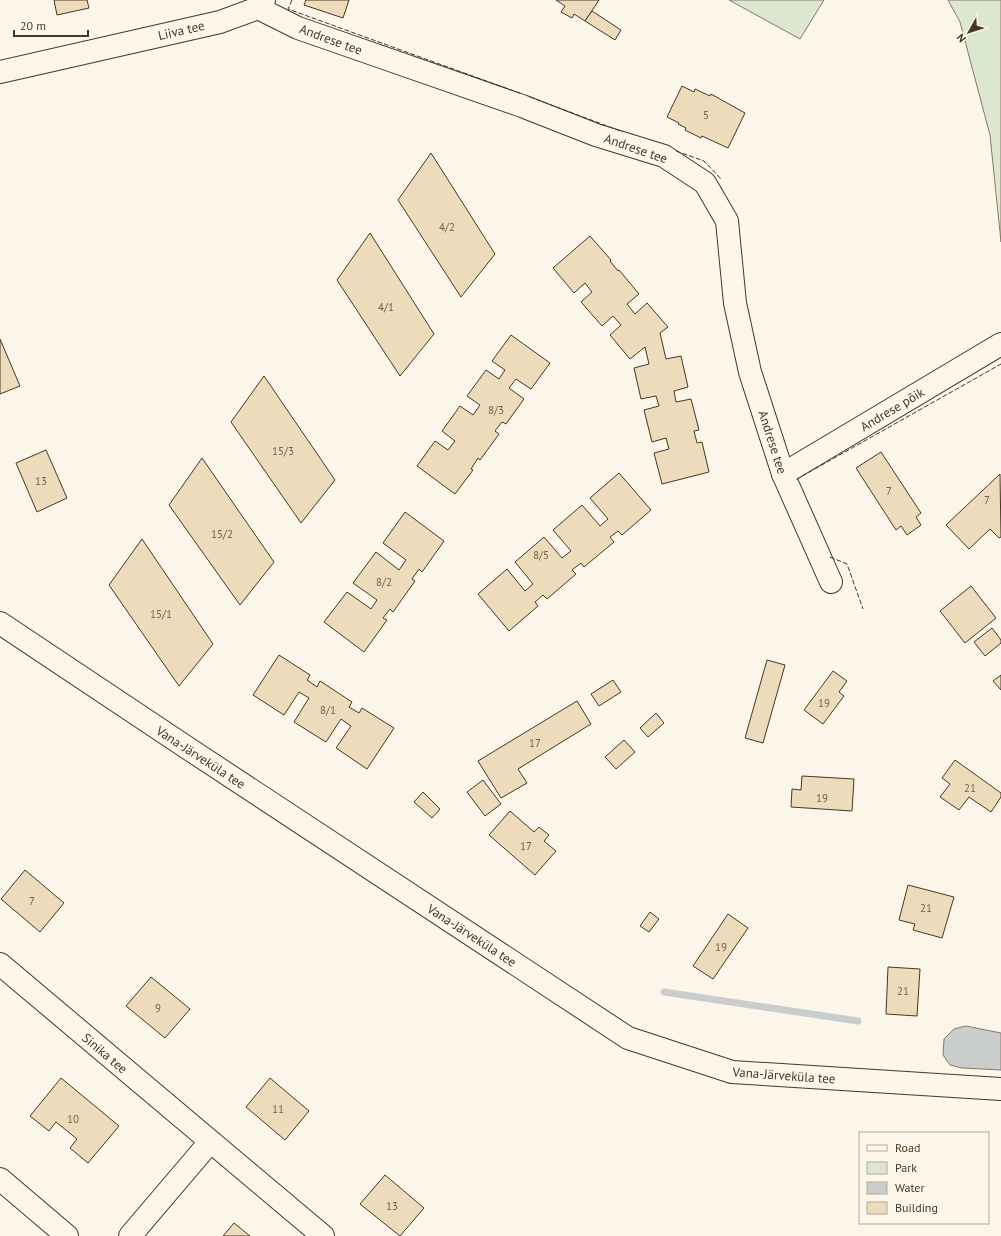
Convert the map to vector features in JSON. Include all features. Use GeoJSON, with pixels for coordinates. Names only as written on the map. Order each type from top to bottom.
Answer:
{"type":"FeatureCollection","features":[{"type":"Feature","properties":{"kind":"street","name":"Liiva tee"},"geometry":{"type":"LineString","coordinates":[[0,72],[220,22],[261,4]]}},
{"type":"Feature","properties":{"kind":"street","name":"Andrese tee"},"geometry":{"type":"LineString","coordinates":[[261,4],[298,28],[522,106],[596,135],[664,156],[705,184],[727,221],[735,303],[750,372],[783,474],[831,582]]}},
{"type":"Feature","properties":{"kind":"street","name":"Andrese põik"},"geometry":{"type":"LineString","coordinates":[[783,474],[1001,344]]}},
{"type":"Feature","properties":{"kind":"street","name":"Vana-Järveküla tee"},"geometry":{"type":"LineString","coordinates":[[0,623],[628,1038],[732,1072],[1001,1089]]}},
{"type":"Feature","properties":{"kind":"street","name":"Sinika tee"},"geometry":{"type":"LineString","coordinates":[[0,964],[323,1236]]}},
{"type":"Feature","properties":{"kind":"street"},"geometry":{"type":"LineString","coordinates":[[130,1236],[210,1142]]}},
{"type":"Feature","properties":{"kind":"street"},"geometry":{"type":"LineString","coordinates":[[0,1179],[67,1236]]}},
{"type":"Feature","properties":{"kind":"green space"},"geometry":{"type":"Polygon","coordinates":[[[729,0],[824,0],[800,39],[729,0]]]}},
{"type":"Feature","properties":{"kind":"green space"},"geometry":{"type":"Polygon","coordinates":[[[948,0],[1001,0],[1001,242],[990,135],[960,22],[948,0]]]}},
{"type":"Feature","properties":{"kind":"water"},"geometry":{"type":"Polygon","coordinates":[[[966,1026],[1001,1033],[1001,1070],[962,1068],[950,1065],[943,1055],[944,1039],[954,1029],[966,1026]]]}},
{"type":"Feature","properties":{"kind":"building"},"geometry":{"type":"Polygon","coordinates":[[[54,0],[87,0],[89,8],[57,15],[54,0]]]}},
{"type":"Feature","properties":{"kind":"building"},"geometry":{"type":"Polygon","coordinates":[[[306,0],[349,0],[343,18],[304,5],[306,0]]]}},
{"type":"Feature","properties":{"kind":"building"},"geometry":{"type":"Polygon","coordinates":[[[556,0],[599,0],[585,21],[574,14],[572,18],[561,12],[565,6],[556,0]]]}},
{"type":"Feature","properties":{"kind":"building"},"geometry":{"type":"Polygon","coordinates":[[[592,11],[621,30],[615,40],[585,21],[592,11]]]}},
{"type":"Feature","properties":{"kind":"building"},"geometry":{"type":"Polygon","coordinates":[[[682,86],[694,92],[695,89],[710,96],[711,94],[745,113],[728,148],[702,136],[701,138],[685,130],[686,128],[667,117],[682,86]]]}},
{"type":"Feature","properties":{"kind":"building"},"geometry":{"type":"Polygon","coordinates":[[[431,153],[495,254],[461,297],[398,200],[431,153]]]}},
{"type":"Feature","properties":{"kind":"building"},"geometry":{"type":"Polygon","coordinates":[[[370,233],[434,334],[400,376],[337,280],[370,233]]]}},
{"type":"Feature","properties":{"kind":"building"},"geometry":{"type":"Polygon","coordinates":[[[590,236],[639,294],[627,304],[635,314],[647,303],[668,327],[660,333],[666,359],[681,356],[688,387],[674,391],[676,402],[691,399],[699,430],[694,431],[697,443],[702,442],[709,472],[662,484],[654,453],[669,449],[666,438],[652,442],[644,410],[659,406],[656,396],[641,399],[634,368],[649,364],[645,347],[630,359],[610,335],[621,325],[613,316],[602,326],[581,302],[592,292],[585,283],[574,293],[553,268],[590,236]]]}},
{"type":"Feature","properties":{"kind":"building"},"geometry":{"type":"Polygon","coordinates":[[[511,335],[550,363],[531,389],[516,379],[509,388],[524,399],[506,424],[502,422],[495,431],[499,434],[480,460],[478,458],[471,469],[473,470],[455,494],[417,466],[435,441],[448,450],[455,441],[442,431],[460,406],[473,415],[480,405],[467,396],[486,370],[499,379],[505,370],[492,361],[511,335]]]}},
{"type":"Feature","properties":{"kind":"building"},"geometry":{"type":"Polygon","coordinates":[[[0,339],[20,386],[0,394],[0,339]]]}},
{"type":"Feature","properties":{"kind":"building"},"geometry":{"type":"Polygon","coordinates":[[[264,376],[335,480],[301,523],[231,422],[264,376]]]}},
{"type":"Feature","properties":{"kind":"building"},"geometry":{"type":"Polygon","coordinates":[[[46,450],[67,498],[37,512],[16,463],[46,450]]]}},
{"type":"Feature","properties":{"kind":"building"},"geometry":{"type":"Polygon","coordinates":[[[881,452],[921,513],[916,517],[921,525],[907,535],[901,526],[896,530],[856,468],[881,452]]]}},
{"type":"Feature","properties":{"kind":"building"},"geometry":{"type":"Polygon","coordinates":[[[202,458],[274,562],[240,605],[169,505],[202,458]]]}},
{"type":"Feature","properties":{"kind":"building"},"geometry":{"type":"Polygon","coordinates":[[[619,473],[651,510],[622,535],[618,531],[610,537],[614,542],[584,567],[581,563],[572,570],[576,574],[547,599],[543,595],[535,602],[538,606],[509,631],[478,594],[507,569],[525,591],[533,584],[515,562],[544,537],[562,558],[571,551],[553,530],[582,505],[600,526],[608,519],[590,498],[619,473]]]}},
{"type":"Feature","properties":{"kind":"building"},"geometry":{"type":"Polygon","coordinates":[[[1000,474],[1001,537],[999,538],[990,529],[969,549],[946,525],[1000,474]]]}},
{"type":"Feature","properties":{"kind":"building"},"geometry":{"type":"Polygon","coordinates":[[[405,512],[444,541],[422,572],[419,569],[412,579],[415,581],[393,612],[390,609],[383,618],[387,620],[364,652],[324,622],[347,592],[371,609],[377,600],[353,583],[376,552],[399,570],[406,560],[383,543],[405,512]]]}},
{"type":"Feature","properties":{"kind":"building"},"geometry":{"type":"Polygon","coordinates":[[[142,539],[213,644],[179,686],[109,585],[142,539]]]}},
{"type":"Feature","properties":{"kind":"building"},"geometry":{"type":"Polygon","coordinates":[[[971,586],[996,618],[965,643],[940,611],[971,586]]]}},
{"type":"Feature","properties":{"kind":"building"},"geometry":{"type":"Polygon","coordinates":[[[992,628],[1001,640],[1001,643],[985,656],[974,642],[992,628]]]}},
{"type":"Feature","properties":{"kind":"building"},"geometry":{"type":"Polygon","coordinates":[[[279,655],[310,675],[307,680],[317,687],[320,681],[352,702],[349,707],[359,713],[362,708],[394,728],[367,769],[336,748],[351,726],[341,719],[326,742],[294,722],[309,698],[299,692],[284,715],[253,695],[279,655]]]}},
{"type":"Feature","properties":{"kind":"building"},"geometry":{"type":"Polygon","coordinates":[[[767,660],[785,665],[763,743],[745,738],[767,660]]]}},
{"type":"Feature","properties":{"kind":"building"},"geometry":{"type":"Polygon","coordinates":[[[833,671],[847,681],[839,692],[844,696],[823,724],[804,710],[833,671]]]}},
{"type":"Feature","properties":{"kind":"building"},"geometry":{"type":"Polygon","coordinates":[[[1001,675],[1001,690],[993,681],[1001,675]]]}},
{"type":"Feature","properties":{"kind":"building"},"geometry":{"type":"Polygon","coordinates":[[[613,680],[621,692],[599,706],[591,694],[613,680]]]}},
{"type":"Feature","properties":{"kind":"building"},"geometry":{"type":"Polygon","coordinates":[[[577,701],[591,724],[518,769],[527,783],[501,798],[478,761],[577,701]]]}},
{"type":"Feature","properties":{"kind":"building"},"geometry":{"type":"Polygon","coordinates":[[[656,713],[664,723],[648,737],[640,728],[656,713]]]}},
{"type":"Feature","properties":{"kind":"building"},"geometry":{"type":"Polygon","coordinates":[[[624,740],[635,752],[616,769],[605,757],[624,740]]]}},
{"type":"Feature","properties":{"kind":"building"},"geometry":{"type":"Polygon","coordinates":[[[955,760],[1001,793],[1001,797],[991,812],[969,797],[959,810],[940,797],[950,784],[942,778],[955,760]]]}},
{"type":"Feature","properties":{"kind":"building"},"geometry":{"type":"Polygon","coordinates":[[[802,776],[854,779],[852,811],[791,807],[792,789],[801,790],[802,776]]]}},
{"type":"Feature","properties":{"kind":"building"},"geometry":{"type":"Polygon","coordinates":[[[483,780],[501,804],[485,816],[467,792],[483,780]]]}},
{"type":"Feature","properties":{"kind":"building"},"geometry":{"type":"Polygon","coordinates":[[[423,792],[440,809],[432,818],[414,802],[423,792]]]}},
{"type":"Feature","properties":{"kind":"building"},"geometry":{"type":"Polygon","coordinates":[[[510,811],[534,832],[539,827],[549,835],[544,841],[556,851],[535,875],[489,835],[510,811]]]}},
{"type":"Feature","properties":{"kind":"building"},"geometry":{"type":"Polygon","coordinates":[[[25,870],[64,903],[40,932],[1,899],[25,870]]]}},
{"type":"Feature","properties":{"kind":"building"},"geometry":{"type":"Polygon","coordinates":[[[908,885],[954,897],[942,938],[913,930],[915,924],[899,920],[908,885]]]}},
{"type":"Feature","properties":{"kind":"building"},"geometry":{"type":"Polygon","coordinates":[[[650,912],[659,919],[649,932],[640,926],[650,912]]]}},
{"type":"Feature","properties":{"kind":"building"},"geometry":{"type":"Polygon","coordinates":[[[728,914],[748,928],[713,979],[693,966],[728,914]]]}},
{"type":"Feature","properties":{"kind":"building"},"geometry":{"type":"Polygon","coordinates":[[[888,967],[920,969],[917,1016],[886,1014],[888,967]]]}},
{"type":"Feature","properties":{"kind":"building"},"geometry":{"type":"Polygon","coordinates":[[[151,977],[190,1009],[165,1038],[126,1006],[151,977]]]}},
{"type":"Feature","properties":{"kind":"building"},"geometry":{"type":"Polygon","coordinates":[[[61,1078],[119,1126],[88,1163],[70,1148],[77,1139],[56,1122],[49,1131],[30,1116],[61,1078]]]}},
{"type":"Feature","properties":{"kind":"building"},"geometry":{"type":"Polygon","coordinates":[[[270,1078],[309,1111],[285,1140],[246,1107],[270,1078]]]}},
{"type":"Feature","properties":{"kind":"building"},"geometry":{"type":"Polygon","coordinates":[[[385,1175],[424,1208],[400,1236],[360,1204],[385,1175]]]}},
{"type":"Feature","properties":{"kind":"building"},"geometry":{"type":"Polygon","coordinates":[[[234,1223],[250,1236],[223,1236],[234,1223]]]}},
{"type":"Feature","properties":{"kind":"waterway"},"geometry":{"type":"LineString","coordinates":[[664,992],[858,1021]]}},
{"type":"Feature","properties":{"kind":"fence"},"geometry":{"type":"LineString","coordinates":[[292,0],[288,9],[522,94]]}},
{"type":"Feature","properties":{"kind":"fence"},"geometry":{"type":"LineString","coordinates":[[530,97],[623,132]]}},
{"type":"Feature","properties":{"kind":"fence"},"geometry":{"type":"LineString","coordinates":[[676,151],[704,161],[722,180]]}},
{"type":"Feature","properties":{"kind":"fence"},"geometry":{"type":"LineString","coordinates":[[797,480],[1001,364]]}},
{"type":"Feature","properties":{"kind":"fence"},"geometry":{"type":"LineString","coordinates":[[830,557],[847,564],[863,609]]}}]}
